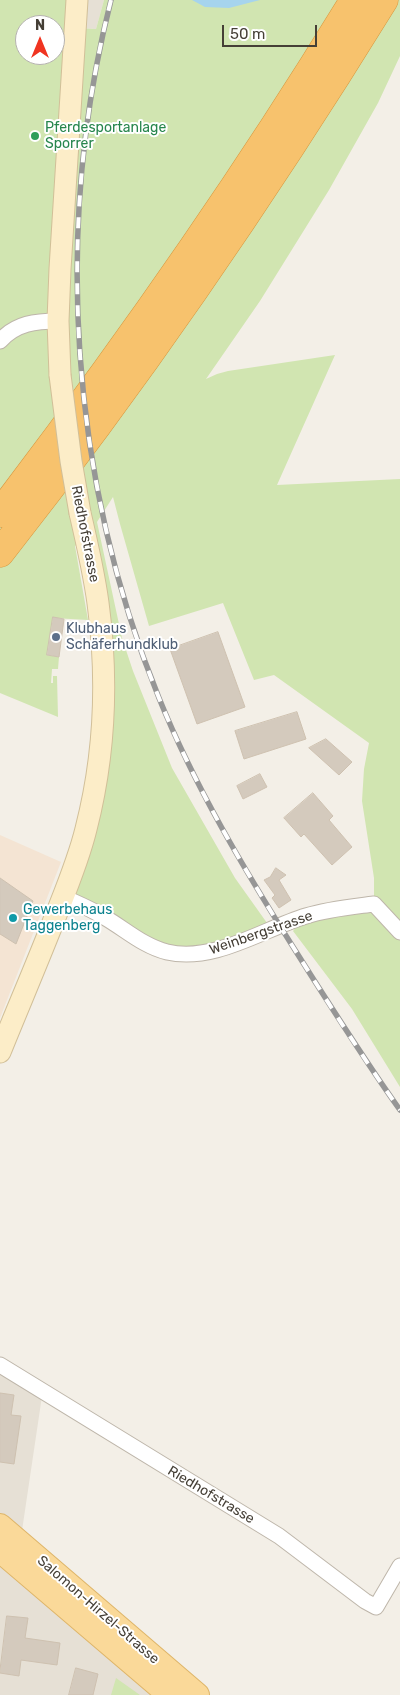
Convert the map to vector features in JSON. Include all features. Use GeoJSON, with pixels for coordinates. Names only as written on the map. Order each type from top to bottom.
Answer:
{"type":"FeatureCollection","features":[{"type":"Feature","properties":{"kind":"highway"},"geometry":{"type":"LineString","coordinates":[[0,513],[71,420],[198,241],[280,118],[354,0]]}},
{"type":"Feature","properties":{"kind":"highway"},"geometry":{"type":"LineString","coordinates":[[0,553],[122,392],[201,282],[278,167],[384,0]]}},
{"type":"Feature","properties":{"kind":"main road","name":"Salomon-Hirzel-Strasse"},"geometry":{"type":"LineString","coordinates":[[0,1526],[196,1695]]}},
{"type":"Feature","properties":{"kind":"main road","name":"Salomon-Hirzel-Strasse"},"geometry":{"type":"LineString","coordinates":[[0,1550],[170,1695]]}},
{"type":"Feature","properties":{"kind":"street","name":"Riedhofstrasse"},"geometry":{"type":"LineString","coordinates":[[0,1052],[63,897],[79,852],[91,806],[100,752],[104,699],[104,657],[98,602],[71,461],[60,375],[58,321],[77,0]]}},
{"type":"Feature","properties":{"kind":"street"},"geometry":{"type":"LineString","coordinates":[[0,341],[14,329],[24,324],[36,321],[58,321]]}},
{"type":"Feature","properties":{"kind":"street","name":"Weinbergstrasse"},"geometry":{"type":"LineString","coordinates":[[63,897],[93,910],[124,931],[168,952],[189,954],[210,952],[308,915],[340,908],[374,904],[400,932]]}},
{"type":"Feature","properties":{"kind":"street","name":"Riedhofstrasse"},"geometry":{"type":"LineString","coordinates":[[0,1365],[279,1536],[365,1601],[376,1607],[400,1566]]}},
{"type":"Feature","properties":{"kind":"shaded area"},"geometry":{"type":"Polygon","coordinates":[[[77,0],[104,0],[96,29],[76,28],[77,0]]]}},
{"type":"Feature","properties":{"kind":"shaded area"},"geometry":{"type":"Polygon","coordinates":[[[0,835],[61,862],[0,1018],[0,835]]]}},
{"type":"Feature","properties":{"kind":"shaded area"},"geometry":{"type":"Polygon","coordinates":[[[0,1370],[42,1396],[16,1571],[166,1695],[0,1695],[0,1370]]]}},
{"type":"Feature","properties":{"kind":"green space"},"geometry":{"type":"Polygon","coordinates":[[[0,0],[77,0],[76,28],[96,29],[104,0],[400,0],[400,56],[378,103],[329,190],[260,301],[206,379],[228,371],[335,355],[277,485],[400,479],[400,1087],[352,1009],[293,931],[299,924],[374,904],[374,878],[362,801],[364,769],[369,743],[274,675],[254,680],[223,603],[149,626],[113,497],[97,522],[122,638],[133,671],[172,768],[235,878],[272,930],[246,940],[167,952],[63,897],[101,797],[86,538],[75,546],[88,620],[53,618],[47,655],[59,657],[58,669],[52,669],[51,683],[53,683],[53,676],[57,676],[58,717],[0,693],[0,0]]]}},
{"type":"Feature","properties":{"kind":"green space"},"geometry":{"type":"Polygon","coordinates":[[[116,1678],[140,1695],[111,1695],[116,1678]]]}},
{"type":"Feature","properties":{"kind":"water"},"geometry":{"type":"Polygon","coordinates":[[[192,0],[260,0],[229,8],[205,7],[192,0]]]}},
{"type":"Feature","properties":{"kind":"building","name":"Klubhaus Schäferhundklub"},"geometry":{"type":"Polygon","coordinates":[[[53,617],[64,619],[59,657],[47,655],[53,617]]]}},
{"type":"Feature","properties":{"kind":"building"},"geometry":{"type":"Polygon","coordinates":[[[218,632],[245,707],[197,724],[170,649],[218,632]]]}},
{"type":"Feature","properties":{"kind":"building"},"geometry":{"type":"Polygon","coordinates":[[[297,712],[306,739],[244,759],[235,731],[297,712]]]}},
{"type":"Feature","properties":{"kind":"building"},"geometry":{"type":"Polygon","coordinates":[[[326,739],[352,762],[339,775],[309,748],[326,739]]]}},
{"type":"Feature","properties":{"kind":"building"},"geometry":{"type":"Polygon","coordinates":[[[260,774],[267,787],[243,799],[237,786],[260,774]]]}},
{"type":"Feature","properties":{"kind":"building"},"geometry":{"type":"Polygon","coordinates":[[[313,793],[333,816],[329,820],[352,847],[332,865],[304,834],[301,837],[284,818],[313,793]]]}},
{"type":"Feature","properties":{"kind":"building"},"geometry":{"type":"Polygon","coordinates":[[[276,868],[286,875],[279,880],[291,900],[279,908],[272,898],[275,895],[264,880],[270,877],[276,868]]]}},
{"type":"Feature","properties":{"kind":"building","name":"Gewerbehaus Taggenberg"},"geometry":{"type":"Polygon","coordinates":[[[0,878],[33,901],[16,944],[0,934],[0,878]]]}},
{"type":"Feature","properties":{"kind":"building"},"geometry":{"type":"Polygon","coordinates":[[[0,1393],[14,1395],[11,1415],[21,1416],[14,1464],[0,1462],[0,1393]]]}},
{"type":"Feature","properties":{"kind":"building"},"geometry":{"type":"Polygon","coordinates":[[[7,1616],[28,1618],[25,1638],[60,1643],[57,1665],[21,1660],[19,1676],[0,1673],[7,1616]]]}},
{"type":"Feature","properties":{"kind":"building"},"geometry":{"type":"Polygon","coordinates":[[[76,1668],[98,1674],[93,1695],[69,1695],[76,1668]]]}},
{"type":"Feature","properties":{"kind":"railway"},"geometry":{"type":"LineString","coordinates":[[111,0],[93,87],[82,175],[77,264],[80,353],[89,441],[106,529],[129,615],[159,698],[188,764],[221,827],[276,920],[346,1031],[400,1110]]}},
{"type":"Feature","properties":{"kind":"place","name":"Pferdesportanlage Sporrer"},"geometry":{"type":"Point","coordinates":[35,136]}},
{"type":"Feature","properties":{"kind":"place","name":"Klubhaus Schäferhundklub"},"geometry":{"type":"Point","coordinates":[56,637]}},
{"type":"Feature","properties":{"kind":"place","name":"Gewerbehaus Taggenberg"},"geometry":{"type":"Point","coordinates":[13,918]}}]}
